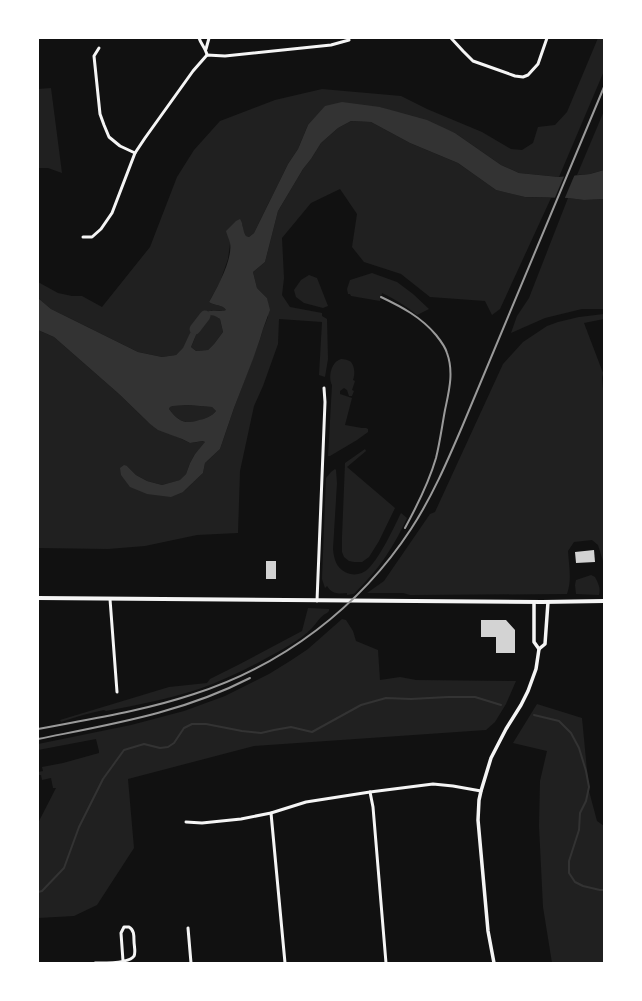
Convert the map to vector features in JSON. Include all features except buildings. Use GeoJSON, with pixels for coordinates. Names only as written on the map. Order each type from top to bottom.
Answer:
{"type":"FeatureCollection","features":[{"type":"Feature","properties":{"kind":"main road"},"geometry":{"type":"LineString","coordinates":[[38,598],[317,601],[604,601]]}},
{"type":"Feature","properties":{"kind":"street"},"geometry":{"type":"LineString","coordinates":[[199,38],[206,49]]}},
{"type":"Feature","properties":{"kind":"street"},"geometry":{"type":"LineString","coordinates":[[207,55],[206,49],[209,38]]}},
{"type":"Feature","properties":{"kind":"street"},"geometry":{"type":"LineString","coordinates":[[451,38],[473,61],[515,76],[523,77],[528,75],[538,64],[547,38]]}},
{"type":"Feature","properties":{"kind":"street"},"geometry":{"type":"LineString","coordinates":[[207,55],[225,56],[324,45],[349,40]]}},
{"type":"Feature","properties":{"kind":"street"},"geometry":{"type":"LineString","coordinates":[[99,48],[94,56],[100,114],[109,137],[120,146],[135,153]]}},
{"type":"Feature","properties":{"kind":"street"},"geometry":{"type":"LineString","coordinates":[[83,237],[92,236],[101,229],[112,213],[135,153],[193,71],[207,55]]}},
{"type":"Feature","properties":{"kind":"street"},"geometry":{"type":"LineString","coordinates":[[317,601],[326,400],[324,388]]}},
{"type":"Feature","properties":{"kind":"street"},"geometry":{"type":"LineString","coordinates":[[110,599],[117,692]]}},
{"type":"Feature","properties":{"kind":"street"},"geometry":{"type":"LineString","coordinates":[[494,963],[488,931],[478,820],[479,800],[491,758],[497,744],[522,705],[536,669],[538,649],[534,642],[534,602]]}},
{"type":"Feature","properties":{"kind":"street"},"geometry":{"type":"LineString","coordinates":[[538,649],[545,644],[548,602]]}},
{"type":"Feature","properties":{"kind":"street"},"geometry":{"type":"LineString","coordinates":[[186,822],[194,823],[241,819],[271,813],[306,802],[433,784],[481,791]]}},
{"type":"Feature","properties":{"kind":"street"},"geometry":{"type":"LineString","coordinates":[[370,792],[386,963]]}},
{"type":"Feature","properties":{"kind":"street"},"geometry":{"type":"LineString","coordinates":[[271,813],[285,963]]}},
{"type":"Feature","properties":{"kind":"street"},"geometry":{"type":"LineString","coordinates":[[95,963],[123,962],[133,957],[135,951],[133,933],[129,927],[124,927],[121,933],[123,962]]}},
{"type":"Feature","properties":{"kind":"street"},"geometry":{"type":"LineString","coordinates":[[188,928],[191,963]]}},
{"type":"Feature","properties":{"kind":"shaded area"},"geometry":{"type":"Polygon","coordinates":[[[598,38],[604,38],[604,71],[559,177],[519,173],[501,165],[455,133],[380,107],[308,125],[298,149],[288,164],[254,233],[249,237],[246,236],[243,232],[243,224],[230,244],[228,259],[220,282],[209,302],[226,310],[211,310],[210,315],[214,315],[220,319],[223,332],[208,350],[196,351],[191,347],[196,335],[192,330],[183,349],[176,355],[162,357],[138,352],[51,309],[38,298],[38,282],[58,293],[72,296],[82,296],[102,307],[150,247],[177,177],[194,150],[220,121],[275,100],[322,89],[401,96],[427,109],[482,132],[511,149],[522,150],[533,143],[538,127],[555,125],[567,112],[598,38]]]}},
{"type":"Feature","properties":{"kind":"shaded area"},"geometry":{"type":"Polygon","coordinates":[[[51,88],[62,173],[48,168],[38,168],[38,89],[51,88]]]}},
{"type":"Feature","properties":{"kind":"shaded area"},"geometry":{"type":"Polygon","coordinates":[[[342,102],[380,107],[427,120],[455,133],[501,165],[519,173],[559,177],[590,174],[604,170],[604,199],[584,200],[525,197],[496,190],[458,163],[410,143],[371,122],[351,121],[338,128],[321,143],[303,169],[278,211],[265,262],[253,272],[257,288],[267,298],[270,310],[220,449],[205,463],[203,473],[183,492],[171,497],[147,494],[130,487],[121,475],[120,468],[124,465],[136,475],[147,481],[162,485],[180,480],[186,474],[195,454],[205,442],[190,443],[158,430],[54,337],[38,330],[38,298],[51,309],[138,352],[162,357],[176,355],[183,348],[193,328],[196,331],[196,335],[191,347],[196,351],[208,350],[223,332],[220,319],[213,315],[205,317],[204,315],[209,311],[226,310],[209,302],[224,273],[229,257],[230,243],[226,231],[240,219],[246,236],[249,237],[254,233],[288,164],[298,149],[308,125],[325,106],[342,102]],[[188,405],[173,406],[169,409],[182,421],[190,422],[210,416],[216,411],[212,407],[188,405]]]}},
{"type":"Feature","properties":{"kind":"shaded area"},"geometry":{"type":"Polygon","coordinates":[[[604,111],[604,170],[590,174],[577,175],[604,111]]]}},
{"type":"Feature","properties":{"kind":"shaded area"},"geometry":{"type":"Polygon","coordinates":[[[351,121],[371,122],[410,143],[458,163],[496,190],[525,197],[551,198],[500,309],[492,315],[485,301],[430,297],[401,274],[364,262],[352,247],[357,214],[340,189],[311,203],[282,238],[284,278],[282,295],[290,307],[322,313],[322,316],[327,319],[328,359],[325,377],[319,375],[322,322],[279,319],[278,344],[254,406],[240,471],[238,533],[197,535],[145,546],[108,549],[38,548],[38,330],[54,337],[119,394],[150,424],[190,443],[204,441],[205,443],[195,454],[186,474],[181,480],[162,485],[147,481],[136,475],[127,466],[121,475],[183,492],[203,473],[205,463],[220,449],[268,317],[267,298],[257,288],[253,272],[265,262],[278,211],[303,169],[321,143],[338,128],[351,121]]]}},
{"type":"Feature","properties":{"kind":"shaded area"},"geometry":{"type":"Polygon","coordinates":[[[568,198],[584,200],[604,199],[604,309],[582,309],[545,318],[511,333],[517,316],[529,298],[568,198]]]}},
{"type":"Feature","properties":{"kind":"shaded area"},"geometry":{"type":"Polygon","coordinates":[[[372,273],[397,282],[429,309],[417,315],[382,293],[380,301],[351,296],[348,294],[347,289],[350,280],[372,273]]]}},
{"type":"Feature","properties":{"kind":"shaded area"},"geometry":{"type":"Polygon","coordinates":[[[309,275],[317,278],[328,306],[323,308],[304,303],[296,297],[294,290],[301,280],[309,275]]]}},
{"type":"Feature","properties":{"kind":"shaded area"},"geometry":{"type":"Polygon","coordinates":[[[604,314],[604,319],[584,323],[603,373],[604,572],[603,561],[598,545],[592,540],[574,542],[568,551],[570,578],[567,594],[410,595],[403,593],[367,593],[384,581],[430,514],[435,512],[503,364],[523,342],[547,326],[579,317],[604,314]]]}},
{"type":"Feature","properties":{"kind":"shaded area"},"geometry":{"type":"Polygon","coordinates":[[[341,359],[351,362],[354,371],[353,380],[355,381],[352,396],[349,396],[347,390],[344,388],[340,391],[340,394],[352,398],[345,425],[366,428],[368,429],[368,432],[357,440],[328,456],[332,385],[330,374],[335,363],[341,359]]]}},
{"type":"Feature","properties":{"kind":"shaded area"},"geometry":{"type":"Polygon","coordinates":[[[188,405],[212,407],[216,411],[206,418],[186,422],[179,419],[169,409],[173,406],[188,405]]]}},
{"type":"Feature","properties":{"kind":"shaded area"},"geometry":{"type":"Polygon","coordinates":[[[365,449],[366,451],[347,467],[395,508],[379,541],[369,557],[362,562],[354,562],[349,561],[344,557],[342,552],[345,463],[365,449]]]}},
{"type":"Feature","properties":{"kind":"shaded area"},"geometry":{"type":"Polygon","coordinates":[[[335,469],[337,483],[333,549],[339,568],[348,573],[354,574],[360,574],[366,571],[373,564],[382,550],[401,513],[407,518],[395,542],[379,566],[355,593],[347,595],[347,593],[333,592],[327,586],[325,588],[322,579],[326,478],[335,469]]]}},
{"type":"Feature","properties":{"kind":"shaded area"},"geometry":{"type":"Polygon","coordinates":[[[591,575],[595,577],[598,583],[600,590],[599,595],[576,594],[576,580],[591,575]]]}},
{"type":"Feature","properties":{"kind":"shaded area"},"geometry":{"type":"Polygon","coordinates":[[[308,608],[329,609],[329,611],[296,641],[232,676],[199,689],[153,702],[106,711],[98,711],[61,722],[60,720],[169,687],[207,683],[210,679],[302,631],[308,608]]]}},
{"type":"Feature","properties":{"kind":"shaded area"},"geometry":{"type":"Polygon","coordinates":[[[342,619],[346,620],[353,631],[356,641],[378,650],[380,680],[400,677],[416,680],[516,681],[506,704],[495,722],[486,730],[254,746],[128,779],[134,848],[97,905],[74,916],[38,918],[38,823],[56,788],[53,788],[51,778],[42,780],[41,775],[38,775],[38,772],[43,771],[42,767],[99,753],[99,751],[96,739],[38,750],[38,744],[131,725],[184,711],[225,696],[269,674],[290,661],[308,649],[342,619]]]}},
{"type":"Feature","properties":{"kind":"shaded area"},"geometry":{"type":"Polygon","coordinates":[[[537,704],[582,718],[589,791],[597,821],[604,826],[604,963],[552,963],[543,907],[539,826],[540,781],[547,751],[513,743],[537,704]]]}},
{"type":"Feature","properties":{"kind":"pier"},"geometry":{"type":"Polygon","coordinates":[[[565,174],[575,174],[564,200],[554,200],[565,174]]]}},
{"type":"Feature","properties":{"kind":"waterway"},"geometry":{"type":"LineString","coordinates":[[195,329],[205,316]]}},
{"type":"Feature","properties":{"kind":"waterway"},"geometry":{"type":"LineString","coordinates":[[38,892],[42,891],[64,868],[79,827],[103,779],[124,750],[144,744],[160,748],[168,747],[174,743],[184,728],[192,724],[206,724],[261,733],[291,727],[312,732],[361,705],[386,698],[411,699],[475,697],[501,705]]}},
{"type":"Feature","properties":{"kind":"waterway"},"geometry":{"type":"LineString","coordinates":[[534,715],[559,721],[571,733],[579,748],[589,787],[586,801],[580,813],[579,830],[569,861],[569,873],[575,882],[583,886],[604,890]]}},
{"type":"Feature","properties":{"kind":"railway"},"geometry":{"type":"LineString","coordinates":[[38,729],[155,705],[194,694],[226,682],[258,667],[288,650],[343,608],[368,584],[391,557],[411,529],[439,479],[604,87]]}},
{"type":"Feature","properties":{"kind":"railway"},"geometry":{"type":"LineString","coordinates":[[381,297],[411,313],[430,329],[445,348],[450,367],[449,389],[436,458],[430,476],[405,528]]}},
{"type":"Feature","properties":{"kind":"railway"},"geometry":{"type":"LineString","coordinates":[[38,739],[173,709],[224,690],[250,678]]}}]}
